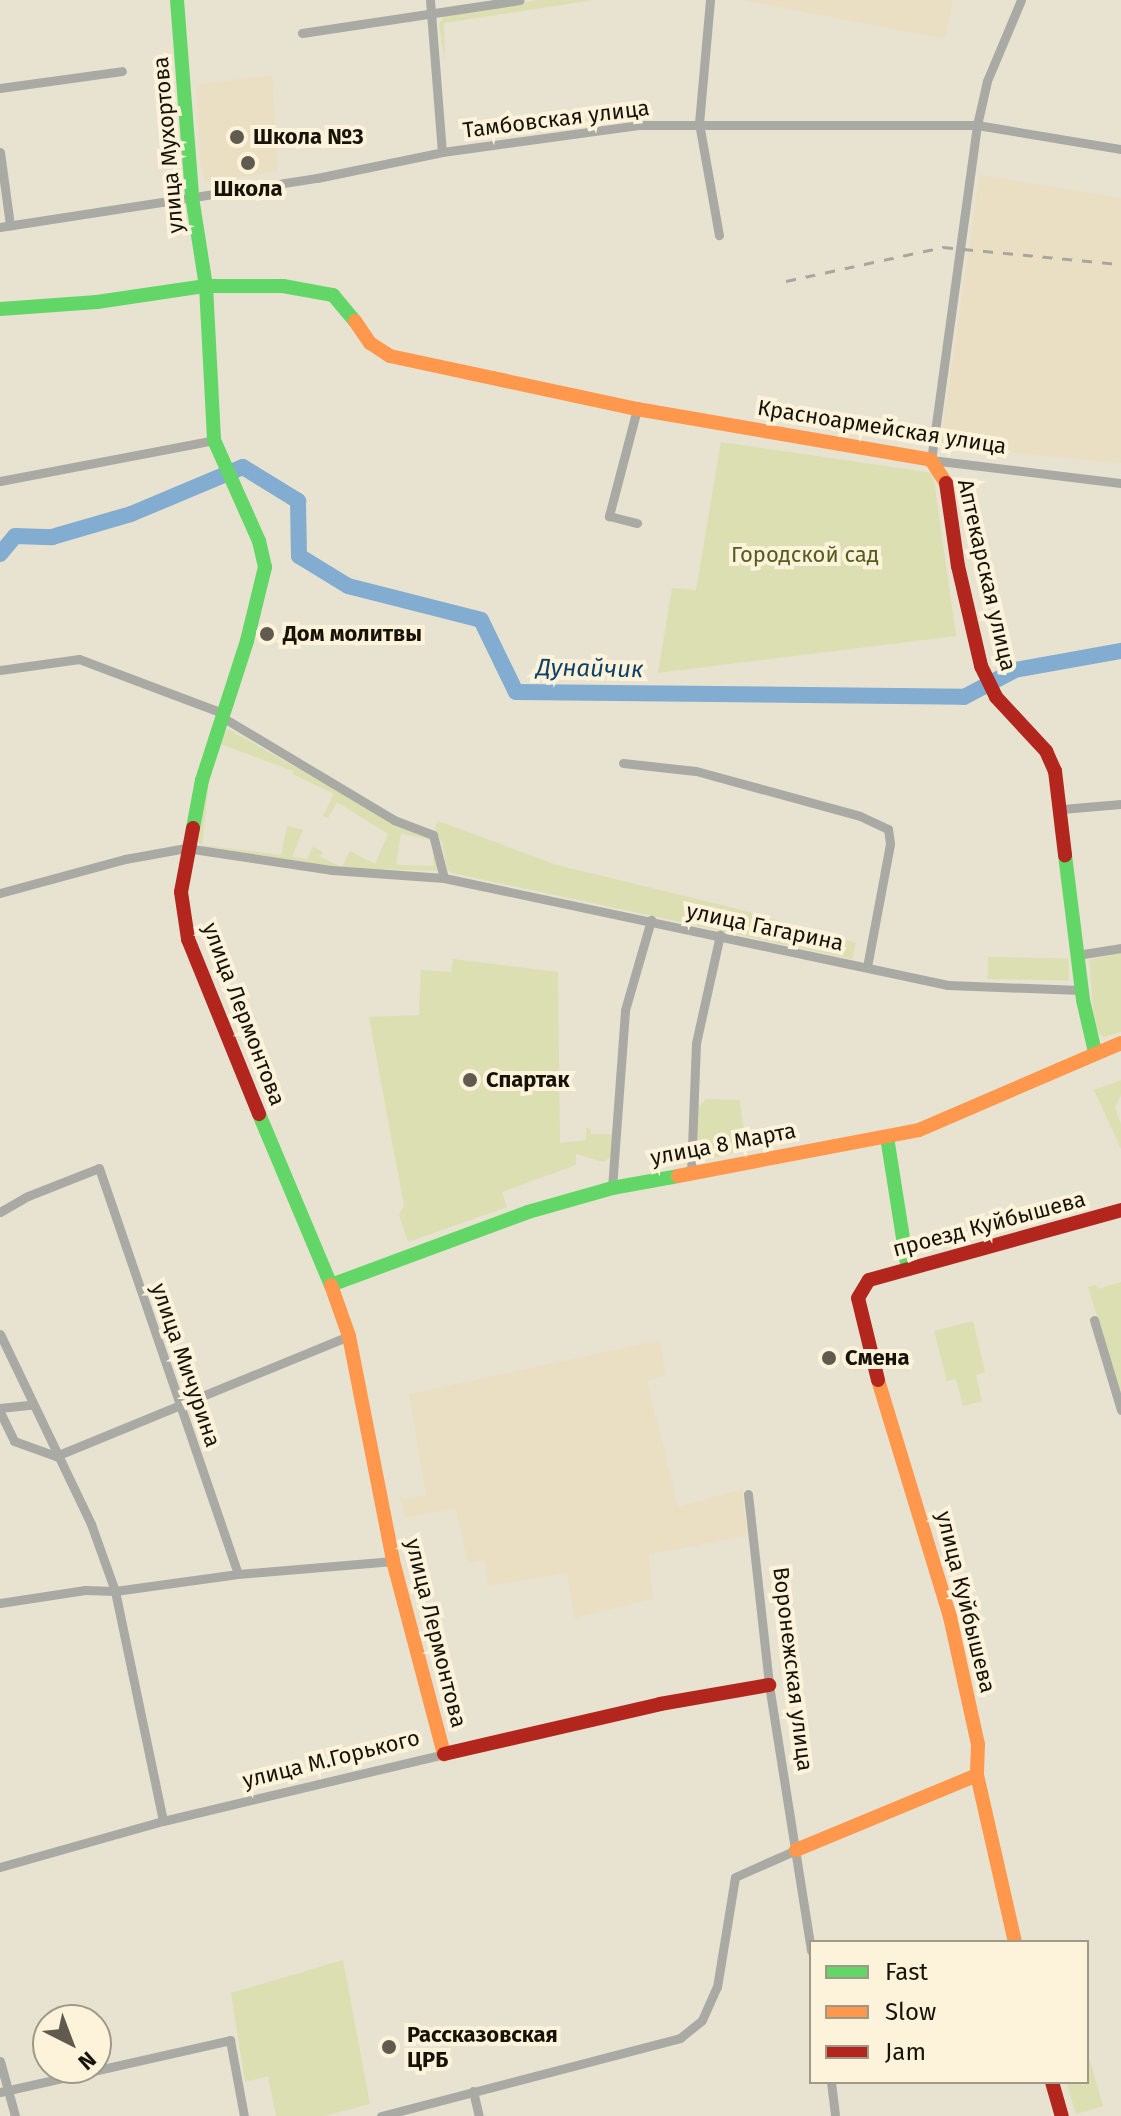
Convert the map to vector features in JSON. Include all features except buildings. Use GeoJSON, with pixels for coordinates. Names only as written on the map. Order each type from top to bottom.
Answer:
{"type":"FeatureCollection","features":[{"type":"Feature","properties":{"kind":"street","name":"улица Мухортова"},"geometry":{"type":"LineString","coordinates":[[177,0],[192,197],[206,286]]}},
{"type":"Feature","properties":{"kind":"street"},"geometry":{"type":"LineString","coordinates":[[430,0],[442,152]]}},
{"type":"Feature","properties":{"kind":"street"},"geometry":{"type":"LineString","coordinates":[[302,33],[431,11],[520,0]]}},
{"type":"Feature","properties":{"kind":"street"},"geometry":{"type":"LineString","coordinates":[[710,0],[699,123],[719,235]]}},
{"type":"Feature","properties":{"kind":"street","name":"Аптекарская улица"},"geometry":{"type":"LineString","coordinates":[[1021,0],[987,81],[977,125],[931,460],[945,480],[958,566],[981,666],[996,697],[1046,751],[1055,771],[1062,809],[1081,990],[1095,1052]]}},
{"type":"Feature","properties":{"kind":"street"},"geometry":{"type":"LineString","coordinates":[[0,88],[122,71]]}},
{"type":"Feature","properties":{"kind":"street","name":"Тамбовская улица"},"geometry":{"type":"LineString","coordinates":[[5,226],[317,178],[442,152],[640,125],[977,125],[1121,149]]}},
{"type":"Feature","properties":{"kind":"street"},"geometry":{"type":"LineString","coordinates":[[0,152],[5,226]]}},
{"type":"Feature","properties":{"kind":"street","name":"Красноармейская улица"},"geometry":{"type":"LineString","coordinates":[[0,309],[97,302],[206,286],[283,286],[322,291],[341,302],[364,336],[382,353],[637,409],[931,460],[1121,483]]}},
{"type":"Feature","properties":{"kind":"street","name":"улица Лермонтова"},"geometry":{"type":"LineString","coordinates":[[206,286],[214,440],[259,541],[265,567],[247,641],[222,715],[186,848],[181,892],[188,939],[331,1285],[349,1336],[393,1561],[444,1754]]}},
{"type":"Feature","properties":{"kind":"street"},"geometry":{"type":"LineString","coordinates":[[637,409],[609,516],[637,523]]}},
{"type":"Feature","properties":{"kind":"street"},"geometry":{"type":"LineString","coordinates":[[0,481],[214,440]]}},
{"type":"Feature","properties":{"kind":"street"},"geometry":{"type":"LineString","coordinates":[[0,670],[79,659],[222,715],[394,820],[433,835],[444,878]]}},
{"type":"Feature","properties":{"kind":"street"},"geometry":{"type":"LineString","coordinates":[[623,763],[696,771],[860,816],[888,829],[890,844],[867,967]]}},
{"type":"Feature","properties":{"kind":"street"},"geometry":{"type":"LineString","coordinates":[[1062,809],[1121,804]]}},
{"type":"Feature","properties":{"kind":"street","name":"улица Гагарина"},"geometry":{"type":"LineString","coordinates":[[0,893],[125,859],[186,848],[332,870],[444,878],[948,985],[1081,990]]}},
{"type":"Feature","properties":{"kind":"street"},"geometry":{"type":"LineString","coordinates":[[612,1188],[625,1010],[651,920]]}},
{"type":"Feature","properties":{"kind":"street"},"geometry":{"type":"LineString","coordinates":[[691,1173],[696,1043],[720,935]]}},
{"type":"Feature","properties":{"kind":"street"},"geometry":{"type":"LineString","coordinates":[[1077,955],[1121,948]]}},
{"type":"Feature","properties":{"kind":"street","name":"улица 8 Марта"},"geometry":{"type":"LineString","coordinates":[[331,1285],[528,1212],[612,1188],[887,1137],[942,1123],[1121,1043]]}},
{"type":"Feature","properties":{"kind":"street"},"geometry":{"type":"LineString","coordinates":[[887,1137],[908,1269]]}},
{"type":"Feature","properties":{"kind":"street","name":"улица Мичурина"},"geometry":{"type":"LineString","coordinates":[[0,1212],[28,1196],[99,1168],[238,1574]]}},
{"type":"Feature","properties":{"kind":"street","name":"проезд Куйбышева"},"geometry":{"type":"LineString","coordinates":[[869,1280],[1121,1210]]}},
{"type":"Feature","properties":{"kind":"street","name":"улица Куйбышева"},"geometry":{"type":"LineString","coordinates":[[869,1280],[860,1288],[857,1308],[950,1617],[978,1744],[977,1775],[1015,1940]]}},
{"type":"Feature","properties":{"kind":"street"},"geometry":{"type":"LineString","coordinates":[[1094,1320],[1121,1410]]}},
{"type":"Feature","properties":{"kind":"street"},"geometry":{"type":"LineString","coordinates":[[0,1334],[31,1405],[91,1524],[115,1591],[163,1821]]}},
{"type":"Feature","properties":{"kind":"street"},"geometry":{"type":"LineString","coordinates":[[31,1405],[0,1410],[14,1441],[56,1456],[180,1402],[349,1336]]}},
{"type":"Feature","properties":{"kind":"street","name":"Воронежская улица"},"geometry":{"type":"LineString","coordinates":[[748,1494],[769,1685],[809,1940]]}},
{"type":"Feature","properties":{"kind":"street"},"geometry":{"type":"LineString","coordinates":[[0,1603],[85,1590],[115,1591],[238,1574],[393,1561]]}},
{"type":"Feature","properties":{"kind":"street","name":"улица М.Горького"},"geometry":{"type":"LineString","coordinates":[[0,1867],[163,1821],[444,1754],[660,1704],[769,1685]]}},
{"type":"Feature","properties":{"kind":"street"},"geometry":{"type":"LineString","coordinates":[[381,2116],[661,2045],[692,2030],[702,2020],[717,1987],[735,1877],[977,1775]]}},
{"type":"Feature","properties":{"kind":"street"},"geometry":{"type":"LineString","coordinates":[[4,2091],[230,2040],[244,2116]]}},
{"type":"Feature","properties":{"kind":"street"},"geometry":{"type":"LineString","coordinates":[[0,2061],[4,2091],[15,2116]]}},
{"type":"Feature","properties":{"kind":"street"},"geometry":{"type":"LineString","coordinates":[[831,2084],[835,2116]]}},
{"type":"Feature","properties":{"kind":"street"},"geometry":{"type":"LineString","coordinates":[[1053,2084],[1062,2116]]}},
{"type":"Feature","properties":{"kind":"street"},"geometry":{"type":"LineString","coordinates":[[473,2091],[479,2116]]}},
{"type":"Feature","properties":{"kind":"shaded area"},"geometry":{"type":"Polygon","coordinates":[[[742,0],[953,0],[945,39],[742,0]]]}},
{"type":"Feature","properties":{"kind":"shaded area","name":"Школа №3"},"geometry":{"type":"Polygon","coordinates":[[[272,75],[278,171],[205,183],[200,161],[196,89],[201,84],[272,75]]]}},
{"type":"Feature","properties":{"kind":"shaded area"},"geometry":{"type":"Polygon","coordinates":[[[980,175],[1121,198],[1121,463],[940,446],[980,175]]]}},
{"type":"Feature","properties":{"kind":"shaded area"},"geometry":{"type":"Polygon","coordinates":[[[660,1340],[665,1376],[647,1381],[678,1507],[742,1489],[747,1536],[649,1554],[653,1599],[574,1618],[567,1573],[488,1586],[484,1560],[468,1563],[456,1508],[405,1518],[401,1500],[426,1495],[409,1394],[660,1340]]]}},
{"type":"Feature","properties":{"kind":"green space"},"geometry":{"type":"Polygon","coordinates":[[[537,0],[594,0],[444,23],[445,62],[439,24],[444,16],[537,0]]]}},
{"type":"Feature","properties":{"kind":"green space","name":"Городской сад"},"geometry":{"type":"Polygon","coordinates":[[[721,442],[933,473],[956,636],[658,673],[672,588],[696,590],[721,442]]]}},
{"type":"Feature","properties":{"kind":"green space"},"geometry":{"type":"Polygon","coordinates":[[[228,729],[394,823],[432,837],[433,841],[401,833],[396,865],[433,866],[434,843],[442,871],[343,868],[202,846],[197,839],[209,781],[202,845],[281,855],[287,826],[303,830],[292,857],[307,859],[313,847],[323,852],[320,857],[342,867],[350,851],[375,864],[388,834],[337,802],[328,818],[323,816],[334,794],[293,774],[293,771],[218,743],[228,729]]]}},
{"type":"Feature","properties":{"kind":"green space"},"geometry":{"type":"Polygon","coordinates":[[[438,821],[557,865],[734,908],[856,943],[852,959],[452,873],[447,869],[442,842],[434,831],[438,821]]]}},
{"type":"Feature","properties":{"kind":"green space"},"geometry":{"type":"Polygon","coordinates":[[[1121,953],[1121,1032],[1104,1037],[1095,1030],[1089,960],[1121,953]]]}},
{"type":"Feature","properties":{"kind":"green space"},"geometry":{"type":"Polygon","coordinates":[[[988,957],[1069,958],[1069,980],[988,979],[988,957]]]}},
{"type":"Feature","properties":{"kind":"green space","name":"Спартак"},"geometry":{"type":"Polygon","coordinates":[[[453,959],[558,972],[560,1143],[586,1140],[586,1128],[591,1129],[591,1134],[614,1134],[612,1156],[603,1162],[576,1154],[576,1165],[502,1192],[507,1207],[408,1242],[399,1215],[404,1206],[369,1017],[419,1015],[421,970],[451,972],[453,959]]]}},
{"type":"Feature","properties":{"kind":"green space"},"geometry":{"type":"Polygon","coordinates":[[[1121,1080],[1121,1095],[1115,1107],[1121,1124],[1121,1149],[1094,1090],[1121,1080]]]}},
{"type":"Feature","properties":{"kind":"green space"},"geometry":{"type":"Polygon","coordinates":[[[706,1099],[740,1100],[746,1150],[710,1159],[698,1158],[697,1108],[706,1099]]]}},
{"type":"Feature","properties":{"kind":"green space"},"geometry":{"type":"Polygon","coordinates":[[[1121,1282],[1121,1395],[1088,1287],[1096,1285],[1098,1289],[1121,1282]]]}},
{"type":"Feature","properties":{"kind":"green space"},"geometry":{"type":"Polygon","coordinates":[[[973,1321],[985,1372],[976,1375],[982,1401],[963,1406],[956,1379],[947,1381],[934,1331],[973,1321]]]}},
{"type":"Feature","properties":{"kind":"green space"},"geometry":{"type":"Polygon","coordinates":[[[343,1960],[370,2104],[324,2116],[276,2116],[268,2076],[245,2082],[231,1993],[343,1960]]]}},
{"type":"Feature","properties":{"kind":"green space"},"geometry":{"type":"Polygon","coordinates":[[[1089,2057],[1103,2106],[1076,2114],[1067,2084],[1089,2084],[1089,2057]]]}},
{"type":"Feature","properties":{"kind":"waterway","name":"Дунайчик"},"geometry":{"type":"LineString","coordinates":[[0,554],[15,536],[52,537],[131,514],[243,467],[298,501],[299,556],[348,586],[481,620],[516,692],[964,697],[1015,670],[1121,651]]}},
{"type":"Feature","properties":{"kind":"railway"},"geometry":{"type":"LineString","coordinates":[[786,281],[943,247],[1121,264]]}},
{"type":"Feature","properties":{"kind":"traffic: fast"},"geometry":{"type":"LineString","coordinates":[[177,0],[192,197],[206,286],[283,286],[333,295],[355,321]]}},
{"type":"Feature","properties":{"kind":"traffic: fast"},"geometry":{"type":"LineString","coordinates":[[0,309],[97,302],[206,286],[214,440],[259,541],[265,567],[247,641],[202,780],[193,828]]}},
{"type":"Feature","properties":{"kind":"traffic: fast"},"geometry":{"type":"LineString","coordinates":[[1065,855],[1083,1000],[1095,1052]]}},
{"type":"Feature","properties":{"kind":"traffic: fast"},"geometry":{"type":"LineString","coordinates":[[259,1114],[331,1285],[528,1212],[612,1188],[678,1176]]}},
{"type":"Feature","properties":{"kind":"traffic: fast"},"geometry":{"type":"LineString","coordinates":[[887,1137],[908,1269]]}},
{"type":"Feature","properties":{"kind":"traffic: slow"},"geometry":{"type":"LineString","coordinates":[[355,321],[370,343],[390,356],[637,409],[931,460],[946,483]]}},
{"type":"Feature","properties":{"kind":"traffic: slow"},"geometry":{"type":"LineString","coordinates":[[678,1176],[919,1130],[1121,1043]]}},
{"type":"Feature","properties":{"kind":"traffic: slow"},"geometry":{"type":"LineString","coordinates":[[331,1285],[349,1336],[393,1561],[444,1754]]}},
{"type":"Feature","properties":{"kind":"traffic: slow"},"geometry":{"type":"LineString","coordinates":[[878,1380],[950,1617],[978,1744],[977,1775],[1015,1940]]}},
{"type":"Feature","properties":{"kind":"traffic: slow"},"geometry":{"type":"LineString","coordinates":[[796,1850],[977,1775]]}},
{"type":"Feature","properties":{"kind":"traffic: jam"},"geometry":{"type":"LineString","coordinates":[[946,483],[958,566],[981,666],[996,697],[1046,751],[1055,771],[1065,855]]}},
{"type":"Feature","properties":{"kind":"traffic: jam"},"geometry":{"type":"LineString","coordinates":[[193,828],[181,892],[188,939],[259,1114]]}},
{"type":"Feature","properties":{"kind":"traffic: jam"},"geometry":{"type":"LineString","coordinates":[[878,1380],[858,1298],[869,1280],[1121,1210]]}},
{"type":"Feature","properties":{"kind":"traffic: jam"},"geometry":{"type":"LineString","coordinates":[[444,1754],[660,1704],[769,1685]]}},
{"type":"Feature","properties":{"kind":"traffic: jam"},"geometry":{"type":"LineString","coordinates":[[1053,2084],[1062,2116]]}},
{"type":"Feature","properties":{"kind":"place","name":"Школа №3"},"geometry":{"type":"Point","coordinates":[237,137]}},
{"type":"Feature","properties":{"kind":"place","name":"Школа"},"geometry":{"type":"Point","coordinates":[248,163]}},
{"type":"Feature","properties":{"kind":"place","name":"Дом молитвы"},"geometry":{"type":"Point","coordinates":[267,634]}},
{"type":"Feature","properties":{"kind":"place","name":"Спартак"},"geometry":{"type":"Point","coordinates":[470,1080]}},
{"type":"Feature","properties":{"kind":"place","name":"Смена"},"geometry":{"type":"Point","coordinates":[829,1358]}},
{"type":"Feature","properties":{"kind":"place","name":"Рассказовская ЦРБ"},"geometry":{"type":"Point","coordinates":[389,2047]}}]}
